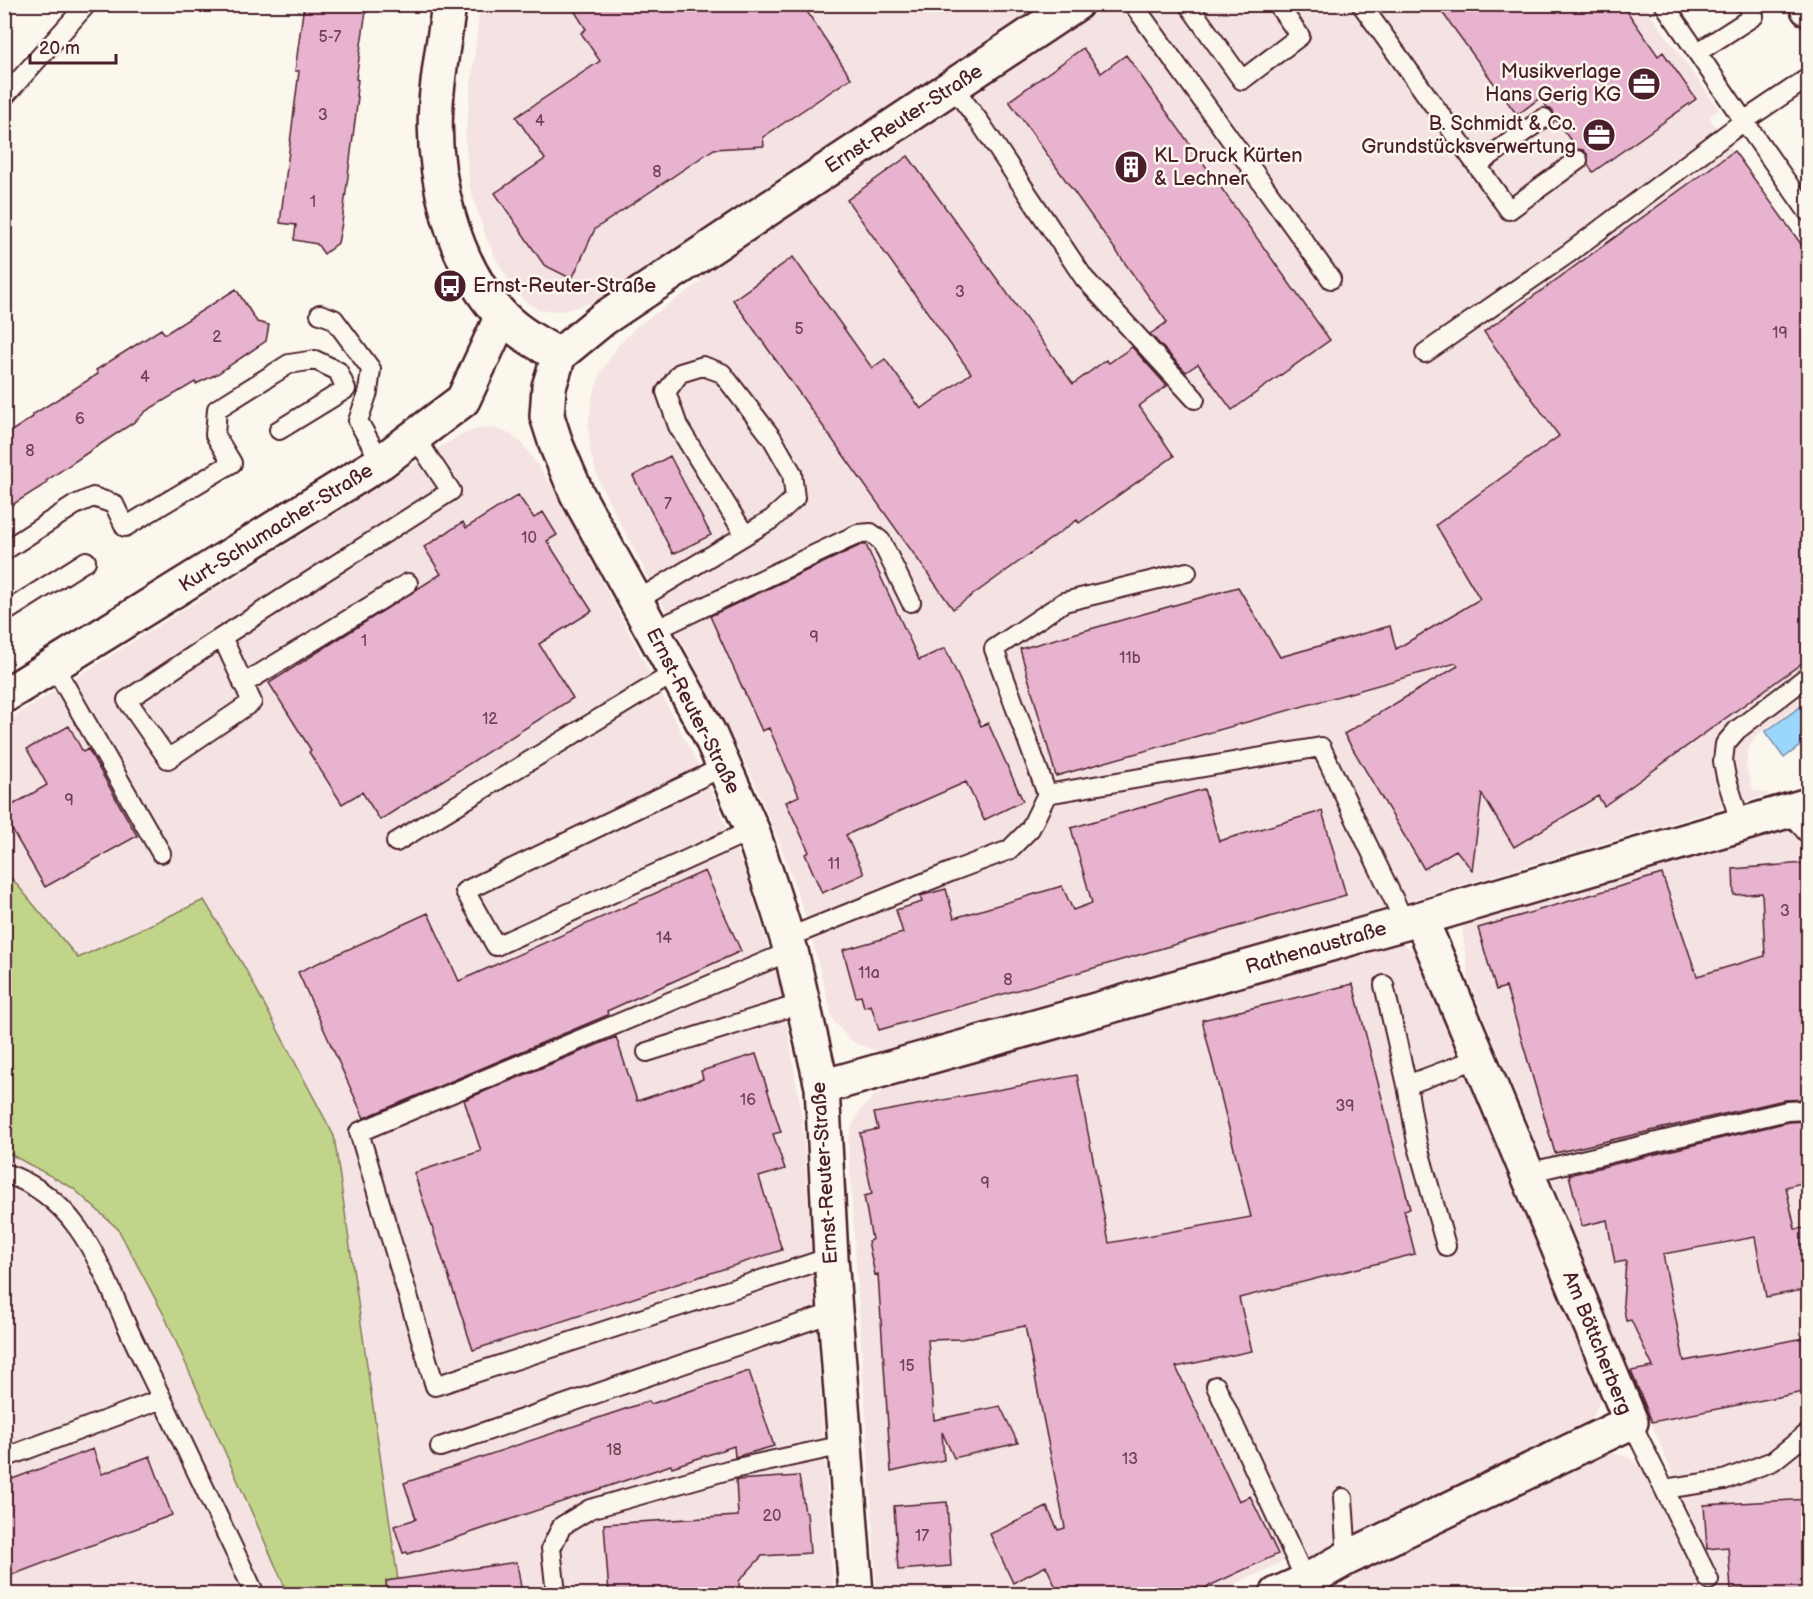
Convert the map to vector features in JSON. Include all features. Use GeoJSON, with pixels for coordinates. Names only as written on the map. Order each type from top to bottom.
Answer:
{"type":"FeatureCollection","features":[{"type":"Feature","properties":{"kind":"street"},"geometry":{"type":"LineString","coordinates":[[449,4],[436,105],[437,170],[454,234],[477,282],[502,316],[532,340],[559,355]]}},
{"type":"Feature","properties":{"kind":"street","name":"Ernst-Reuter-Straße"},"geometry":{"type":"LineString","coordinates":[[856,1594],[831,1257],[822,1087],[789,944],[752,830],[725,766],[676,672],[577,494],[556,447],[547,416],[549,387],[559,355],[603,319],[1076,4]]}},
{"type":"Feature","properties":{"kind":"street"},"geometry":{"type":"LineString","coordinates":[[1806,4],[1809,9]]}},
{"type":"Feature","properties":{"kind":"street","name":"Kurt-Schumacher-Straße"},"geometry":{"type":"LineString","coordinates":[[4,696],[381,462],[463,399],[502,316]]}},
{"type":"Feature","properties":{"kind":"street","name":"Rathenaustraße"},"geometry":{"type":"LineString","coordinates":[[822,1087],[1413,921],[1741,825],[1802,817]]}},
{"type":"Feature","properties":{"kind":"street","name":"Am Böttcherberg"},"geometry":{"type":"LineString","coordinates":[[1297,1590],[1347,1558],[1631,1422],[1479,1058],[1413,921]]}},
{"type":"Feature","properties":{"kind":"lane"},"geometry":{"type":"LineString","coordinates":[[4,97],[87,4]]}},
{"type":"Feature","properties":{"kind":"lane"},"geometry":{"type":"LineString","coordinates":[[1132,4],[1331,279]]}},
{"type":"Feature","properties":{"kind":"lane"},"geometry":{"type":"LineString","coordinates":[[1188,4],[1242,80],[1300,36],[1277,4]]}},
{"type":"Feature","properties":{"kind":"lane"},"geometry":{"type":"LineString","coordinates":[[1361,4],[1509,210],[1578,160]]}},
{"type":"Feature","properties":{"kind":"lane"},"geometry":{"type":"LineString","coordinates":[[1664,4],[1809,212]]}},
{"type":"Feature","properties":{"kind":"lane"},"geometry":{"type":"LineString","coordinates":[[1698,52],[1754,16],[1746,4]]}},
{"type":"Feature","properties":{"kind":"lane"},"geometry":{"type":"LineString","coordinates":[[1425,353],[1569,252],[1744,121],[1809,78]]}},
{"type":"Feature","properties":{"kind":"lane"},"geometry":{"type":"LineString","coordinates":[[953,87],[981,124],[1084,278],[1195,399]]}},
{"type":"Feature","properties":{"kind":"lane"},"geometry":{"type":"LineString","coordinates":[[1477,165],[1544,118]]}},
{"type":"Feature","properties":{"kind":"lane"},"geometry":{"type":"LineString","coordinates":[[320,315],[334,319],[371,369],[368,392],[358,421]]}},
{"type":"Feature","properties":{"kind":"lane"},"geometry":{"type":"LineString","coordinates":[[4,551],[75,505],[93,497],[114,504],[125,527],[232,463],[215,435],[217,409],[289,364],[315,360],[338,371],[358,421],[381,462]]}},
{"type":"Feature","properties":{"kind":"lane"},"geometry":{"type":"LineString","coordinates":[[636,601],[772,519],[795,498],[792,472],[772,438],[722,373],[703,366],[680,373],[666,392],[678,426],[745,535]]}},
{"type":"Feature","properties":{"kind":"lane"},"geometry":{"type":"LineString","coordinates":[[279,430],[346,389]]}},
{"type":"Feature","properties":{"kind":"lane"},"geometry":{"type":"LineString","coordinates":[[222,637],[252,702],[168,759],[127,700],[222,637],[451,490],[415,436]]}},
{"type":"Feature","properties":{"kind":"lane"},"geometry":{"type":"LineString","coordinates":[[653,631],[858,534],[871,533],[881,541],[911,602]]}},
{"type":"Feature","properties":{"kind":"lane"},"geometry":{"type":"LineString","coordinates":[[4,613],[86,561]]}},
{"type":"Feature","properties":{"kind":"lane"},"geometry":{"type":"LineString","coordinates":[[831,1257],[435,1386],[359,1132],[953,871],[1009,850],[1030,829],[1047,794],[994,649],[1064,602],[1187,572]]}},
{"type":"Feature","properties":{"kind":"lane"},"geometry":{"type":"LineString","coordinates":[[243,684],[408,583]]}},
{"type":"Feature","properties":{"kind":"lane"},"geometry":{"type":"LineString","coordinates":[[54,666],[161,853]]}},
{"type":"Feature","properties":{"kind":"lane"},"geometry":{"type":"LineString","coordinates":[[396,842],[676,672]]}},
{"type":"Feature","properties":{"kind":"lane"},"geometry":{"type":"LineString","coordinates":[[1741,825],[1726,777],[1723,761],[1725,744],[1737,730],[1809,676]]}},
{"type":"Feature","properties":{"kind":"lane"},"geometry":{"type":"LineString","coordinates":[[1047,794],[1321,747],[1413,921]]}},
{"type":"Feature","properties":{"kind":"lane"},"geometry":{"type":"LineString","coordinates":[[725,766],[465,891],[496,946],[752,830]]}},
{"type":"Feature","properties":{"kind":"lane"},"geometry":{"type":"LineString","coordinates":[[1384,985],[1407,1085],[1417,1143],[1446,1246]]}},
{"type":"Feature","properties":{"kind":"lane"},"geometry":{"type":"LineString","coordinates":[[647,1052],[803,1003]]}},
{"type":"Feature","properties":{"kind":"lane"},"geometry":{"type":"LineString","coordinates":[[1407,1085],[1479,1058]]}},
{"type":"Feature","properties":{"kind":"lane"},"geometry":{"type":"LineString","coordinates":[[1527,1173],[1786,1111],[1809,1110]]}},
{"type":"Feature","properties":{"kind":"lane"},"geometry":{"type":"LineString","coordinates":[[4,1173],[23,1179],[55,1201],[83,1232],[255,1594]]}},
{"type":"Feature","properties":{"kind":"lane"},"geometry":{"type":"LineString","coordinates":[[440,1447],[835,1312]]}},
{"type":"Feature","properties":{"kind":"lane"},"geometry":{"type":"LineString","coordinates":[[1216,1386],[1297,1590]]}},
{"type":"Feature","properties":{"kind":"lane"},"geometry":{"type":"LineString","coordinates":[[4,1458],[162,1399]]}},
{"type":"Feature","properties":{"kind":"lane"},"geometry":{"type":"LineString","coordinates":[[1631,1422],[1709,1581]]}},
{"type":"Feature","properties":{"kind":"lane"},"geometry":{"type":"LineString","coordinates":[[1664,1489],[1734,1477],[1773,1461],[1809,1433]]}},
{"type":"Feature","properties":{"kind":"lane"},"geometry":{"type":"LineString","coordinates":[[556,1594],[551,1548],[562,1526],[590,1509],[728,1470],[844,1445]]}},
{"type":"Feature","properties":{"kind":"lane"},"geometry":{"type":"LineString","coordinates":[[1343,1498],[1347,1558]]}},
{"type":"Feature","properties":{"kind":"shaded area"},"geometry":{"type":"Polygon","coordinates":[[[480,5],[1047,5],[794,173],[791,170],[597,301],[563,311],[540,310],[527,303],[514,290],[485,235],[470,188],[465,139],[480,5]]]}},
{"type":"Feature","properties":{"kind":"shaded area"},"geometry":{"type":"Polygon","coordinates":[[[1108,5],[1644,5],[1719,109],[1709,117],[1808,256],[1808,699],[1755,737],[1748,749],[1746,767],[1753,790],[1770,794],[1141,980],[888,1051],[877,1051],[856,1044],[833,1020],[807,921],[782,849],[751,774],[600,484],[591,455],[588,427],[592,398],[601,372],[617,347],[637,326],[701,282],[696,275],[845,181],[1108,5]]]}},
{"type":"Feature","properties":{"kind":"shaded area"},"geometry":{"type":"Polygon","coordinates":[[[494,428],[510,434],[523,444],[552,486],[697,762],[747,877],[781,990],[802,1115],[834,1594],[400,1594],[334,1136],[245,968],[204,900],[78,958],[5,869],[4,723],[460,435],[477,429],[494,428]]]}},
{"type":"Feature","properties":{"kind":"shaded area"},"geometry":{"type":"Polygon","coordinates":[[[1808,819],[1808,1594],[1722,1594],[1469,981],[1461,921],[1808,819]]]}},
{"type":"Feature","properties":{"kind":"shaded area"},"geometry":{"type":"Polygon","coordinates":[[[1394,941],[1400,942],[1423,957],[1599,1388],[1600,1400],[1593,1417],[1583,1425],[1305,1559],[1302,1553],[1214,1594],[877,1594],[848,1140],[851,1128],[861,1109],[884,1090],[1394,941]]]}},
{"type":"Feature","properties":{"kind":"shaded area"},"geometry":{"type":"Polygon","coordinates":[[[5,1154],[10,1154],[73,1188],[118,1229],[165,1317],[288,1594],[5,1594],[5,1154]]]}},
{"type":"Feature","properties":{"kind":"shaded area"},"geometry":{"type":"Polygon","coordinates":[[[1610,1453],[1628,1457],[1641,1467],[1703,1594],[1340,1594],[1356,1575],[1372,1564],[1599,1456],[1610,1453]]]}},
{"type":"Feature","properties":{"kind":"green space"},"geometry":{"type":"Polygon","coordinates":[[[4,869],[78,958],[204,900],[245,968],[334,1136],[400,1594],[288,1594],[165,1317],[118,1229],[73,1188],[10,1154],[5,1154],[4,869]]]}},
{"type":"Feature","properties":{"kind":"water"},"geometry":{"type":"Polygon","coordinates":[[[1808,701],[1808,740],[1784,758],[1765,732],[1808,701]]]}},
{"type":"Feature","properties":{"kind":"building"},"geometry":{"type":"Polygon","coordinates":[[[304,4],[367,4],[356,79],[358,80],[356,96],[358,97],[342,223],[338,243],[324,254],[317,244],[294,240],[296,225],[280,223],[299,71],[295,71],[304,4]]]}},
{"type":"Feature","properties":{"kind":"building"},"geometry":{"type":"Polygon","coordinates":[[[570,4],[802,4],[851,78],[763,137],[764,146],[714,149],[595,229],[572,279],[544,265],[495,193],[545,159],[516,117],[600,61],[581,33],[586,29],[570,4]]]}},
{"type":"Feature","properties":{"kind":"building"},"geometry":{"type":"Polygon","coordinates":[[[1436,4],[1622,4],[1658,56],[1663,52],[1696,99],[1593,172],[1588,165],[1587,154],[1577,149],[1555,119],[1553,111],[1540,98],[1517,115],[1436,4]]]}},
{"type":"Feature","properties":{"kind":"building","name":"KL Druck Kürten & Lechner"},"geometry":{"type":"Polygon","coordinates":[[[1083,48],[1101,73],[1126,55],[1330,340],[1232,410],[1198,364],[1186,372],[1150,334],[1167,322],[1009,101],[1083,48]]]}},
{"type":"Feature","properties":{"kind":"building"},"geometry":{"type":"Polygon","coordinates":[[[1734,151],[1809,255],[1809,658],[1604,806],[1598,796],[1514,847],[1482,794],[1472,870],[1456,850],[1424,869],[1344,734],[1458,666],[1456,663],[1056,776],[1020,649],[1238,587],[1280,657],[1390,626],[1396,649],[1480,599],[1436,525],[1559,436],[1484,332],[1734,151]]]}},
{"type":"Feature","properties":{"kind":"building"},"geometry":{"type":"Polygon","coordinates":[[[908,156],[1073,384],[1106,360],[1109,363],[1132,347],[1167,386],[1139,406],[1174,456],[1079,523],[1077,520],[953,609],[733,300],[793,257],[872,368],[885,359],[921,409],[971,373],[847,200],[908,156]]]}},
{"type":"Feature","properties":{"kind":"building"},"geometry":{"type":"Polygon","coordinates":[[[236,289],[257,322],[269,325],[266,341],[217,374],[196,384],[195,382],[146,411],[136,421],[4,510],[4,436],[33,417],[32,415],[98,374],[96,370],[161,329],[165,334],[236,289]]]}},
{"type":"Feature","properties":{"kind":"building"},"geometry":{"type":"Polygon","coordinates":[[[670,456],[711,535],[673,554],[633,476],[670,456]]]}},
{"type":"Feature","properties":{"kind":"building"},"geometry":{"type":"Polygon","coordinates":[[[518,495],[534,518],[543,512],[557,535],[547,541],[592,611],[539,644],[573,698],[380,820],[362,792],[342,804],[269,683],[441,574],[424,547],[463,522],[466,528],[518,495]]]}},
{"type":"Feature","properties":{"kind":"building"},"geometry":{"type":"Polygon","coordinates":[[[861,545],[866,545],[919,660],[945,648],[981,726],[988,723],[1023,801],[984,820],[966,782],[846,835],[864,874],[822,893],[805,854],[809,852],[786,802],[799,796],[769,728],[762,731],[710,616],[861,545]]]}},
{"type":"Feature","properties":{"kind":"building"},"geometry":{"type":"Polygon","coordinates":[[[69,726],[83,752],[88,749],[137,836],[45,887],[4,816],[4,810],[47,785],[27,749],[69,726]]]}},
{"type":"Feature","properties":{"kind":"building"},"geometry":{"type":"Polygon","coordinates":[[[1204,789],[1219,841],[1322,811],[1346,895],[879,1030],[871,1005],[864,1007],[861,996],[856,997],[843,950],[903,933],[896,910],[922,902],[920,896],[946,889],[954,918],[1062,886],[1073,910],[1092,903],[1071,828],[1204,789]]]}},
{"type":"Feature","properties":{"kind":"building"},"geometry":{"type":"Polygon","coordinates":[[[1804,863],[1809,949],[1809,1099],[1784,1100],[1555,1153],[1506,987],[1496,990],[1478,928],[1662,874],[1697,976],[1765,956],[1762,893],[1734,895],[1733,869],[1804,863]]]}},
{"type":"Feature","properties":{"kind":"building"},"geometry":{"type":"Polygon","coordinates":[[[705,871],[741,951],[607,1011],[608,1015],[364,1118],[298,972],[428,913],[459,981],[705,871]]]}},
{"type":"Feature","properties":{"kind":"building"},"geometry":{"type":"Polygon","coordinates":[[[1353,984],[1410,1209],[1404,1210],[1415,1254],[1239,1298],[1252,1351],[1176,1367],[1239,1501],[1250,1496],[1278,1554],[1192,1594],[1059,1594],[1046,1566],[1013,1583],[990,1534],[1047,1507],[1058,1530],[1065,1528],[1025,1326],[962,1339],[928,1340],[934,1420],[1000,1406],[1018,1443],[954,1458],[942,1432],[944,1460],[891,1472],[878,1274],[875,1275],[868,1241],[872,1240],[864,1196],[872,1194],[860,1133],[878,1129],[874,1113],[1077,1075],[1109,1243],[1251,1217],[1202,1020],[1353,984]]]}},
{"type":"Feature","properties":{"kind":"building"},"geometry":{"type":"Polygon","coordinates":[[[616,1037],[637,1101],[703,1079],[701,1071],[756,1054],[781,1132],[773,1134],[785,1169],[759,1177],[782,1250],[473,1350],[414,1173],[481,1151],[464,1100],[616,1037]]]}},
{"type":"Feature","properties":{"kind":"building"},"geometry":{"type":"Polygon","coordinates":[[[1809,1121],[1809,1181],[1786,1187],[1795,1229],[1809,1228],[1809,1289],[1766,1297],[1755,1237],[1663,1254],[1684,1361],[1809,1337],[1809,1391],[1652,1422],[1631,1371],[1653,1367],[1631,1320],[1626,1321],[1623,1303],[1626,1261],[1615,1263],[1607,1220],[1582,1226],[1569,1175],[1789,1122],[1809,1121]]]}},
{"type":"Feature","properties":{"kind":"building"},"geometry":{"type":"Polygon","coordinates":[[[749,1371],[774,1446],[735,1457],[734,1446],[408,1554],[403,1553],[394,1526],[416,1519],[404,1483],[649,1401],[651,1404],[749,1371]]]}},
{"type":"Feature","properties":{"kind":"building"},"geometry":{"type":"Polygon","coordinates":[[[93,1449],[102,1474],[150,1456],[172,1515],[4,1578],[4,1482],[93,1449]]]}},
{"type":"Feature","properties":{"kind":"building"},"geometry":{"type":"Polygon","coordinates":[[[799,1476],[805,1512],[807,1512],[810,1553],[762,1556],[739,1581],[740,1594],[609,1594],[604,1524],[738,1516],[736,1480],[799,1476]]]}},
{"type":"Feature","properties":{"kind":"building"},"geometry":{"type":"Polygon","coordinates":[[[1809,1499],[1809,1594],[1763,1594],[1763,1588],[1731,1590],[1728,1547],[1707,1549],[1704,1505],[1809,1499]]]}},
{"type":"Feature","properties":{"kind":"building"},"geometry":{"type":"Polygon","coordinates":[[[947,1502],[951,1566],[898,1570],[894,1506],[947,1502]]]}},
{"type":"Feature","properties":{"kind":"building"},"geometry":{"type":"Polygon","coordinates":[[[517,1562],[522,1594],[387,1594],[386,1581],[517,1562]]]}},
{"type":"Feature","properties":{"kind":"place","name":"Musikverlage Hans Gerig KG"},"geometry":{"type":"Point","coordinates":[1644,84]}},
{"type":"Feature","properties":{"kind":"place","name":"B. Schmidt & Co. Grundstücksverwertung"},"geometry":{"type":"Point","coordinates":[1599,135]}},
{"type":"Feature","properties":{"kind":"place","name":"KL Druck Kürten & Lechner"},"geometry":{"type":"Point","coordinates":[1131,167]}},
{"type":"Feature","properties":{"kind":"place","name":"Ernst-Reuter-Straße"},"geometry":{"type":"Point","coordinates":[450,286]}}]}
